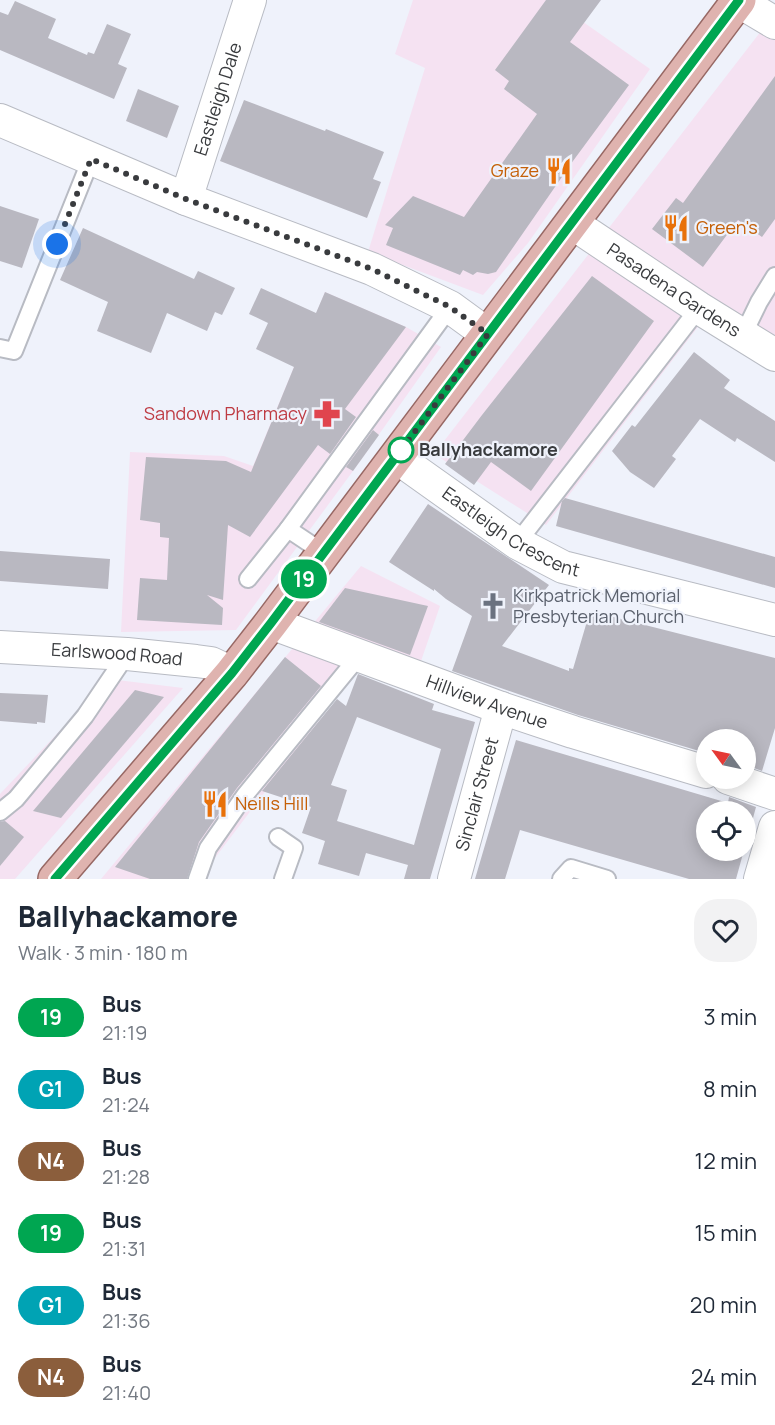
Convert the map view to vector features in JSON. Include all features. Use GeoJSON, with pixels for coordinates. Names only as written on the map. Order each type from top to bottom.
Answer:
{"type":"FeatureCollection","features":[{"type":"Feature","properties":{"kind":"main road"},"geometry":{"type":"LineString","coordinates":[[55,879],[232,673],[271,623],[739,0]]}},
{"type":"Feature","properties":{"kind":"street","name":"Eastleigh Dale"},"geometry":{"type":"LineString","coordinates":[[186,199],[250,0]]}},
{"type":"Feature","properties":{"kind":"street"},"geometry":{"type":"LineString","coordinates":[[739,0],[775,23]]}},
{"type":"Feature","properties":{"kind":"street"},"geometry":{"type":"LineString","coordinates":[[0,120],[186,199],[372,269],[450,307],[488,334]]}},
{"type":"Feature","properties":{"kind":"street","name":"Pasadena Gardens"},"geometry":{"type":"LineString","coordinates":[[572,223],[699,308],[775,355]]}},
{"type":"Feature","properties":{"kind":"street","name":"Eastleigh Crescent"},"geometry":{"type":"LineString","coordinates":[[396,457],[517,543],[563,567],[775,620]]}},
{"type":"Feature","properties":{"kind":"street","name":"Hillview Avenue"},"geometry":{"type":"LineString","coordinates":[[271,623],[501,708],[696,769]]}},
{"type":"Feature","properties":{"kind":"street","name":"Earlswood Road"},"geometry":{"type":"LineString","coordinates":[[0,647],[127,654],[196,661],[211,663],[232,673]]}},
{"type":"Feature","properties":{"kind":"street","name":"Sinclair Street"},"geometry":{"type":"LineString","coordinates":[[454,879],[501,708]]}},
{"type":"Feature","properties":{"kind":"street"},"geometry":{"type":"LineString","coordinates":[[756,788],[775,794]]}},
{"type":"Feature","properties":{"kind":"street"},"geometry":{"type":"LineString","coordinates":[[760,879],[775,827]]}},
{"type":"Feature","properties":{"kind":"lane"},"geometry":{"type":"LineString","coordinates":[[0,348],[14,351],[91,159]]}},
{"type":"Feature","properties":{"kind":"lane"},"geometry":{"type":"LineString","coordinates":[[743,335],[775,276]]}},
{"type":"Feature","properties":{"kind":"lane"},"geometry":{"type":"LineString","coordinates":[[248,579],[288,529],[450,307]]}},
{"type":"Feature","properties":{"kind":"lane"},"geometry":{"type":"LineString","coordinates":[[517,543],[699,308]]}},
{"type":"Feature","properties":{"kind":"lane"},"geometry":{"type":"LineString","coordinates":[[288,529],[324,553]]}},
{"type":"Feature","properties":{"kind":"lane"},"geometry":{"type":"LineString","coordinates":[[0,812],[16,799],[85,716],[127,654]]}},
{"type":"Feature","properties":{"kind":"lane"},"geometry":{"type":"LineString","coordinates":[[197,879],[208,848],[245,795],[359,656]]}},
{"type":"Feature","properties":{"kind":"lane"},"geometry":{"type":"LineString","coordinates":[[278,837],[294,848],[283,879]]}},
{"type":"Feature","properties":{"kind":"lane"},"geometry":{"type":"LineString","coordinates":[[561,879],[571,868],[607,879]]}},
{"type":"Feature","properties":{"kind":"shaded area"},"geometry":{"type":"Polygon","coordinates":[[[413,0],[552,0],[650,69],[528,243],[483,295],[368,252],[425,68],[395,54],[413,0]]]}},
{"type":"Feature","properties":{"kind":"shaded area"},"geometry":{"type":"Polygon","coordinates":[[[775,13],[775,335],[714,306],[546,525],[434,454],[775,13]]]}},
{"type":"Feature","properties":{"kind":"shaded area"},"geometry":{"type":"Polygon","coordinates":[[[325,292],[406,327],[441,347],[236,630],[121,632],[130,452],[224,456],[253,466],[325,292]]]}},
{"type":"Feature","properties":{"kind":"shaded area"},"geometry":{"type":"Polygon","coordinates":[[[361,566],[440,606],[421,661],[371,652],[199,879],[101,879],[361,566]]]}},
{"type":"Feature","properties":{"kind":"shaded area"},"geometry":{"type":"Polygon","coordinates":[[[109,679],[183,688],[15,879],[0,879],[0,794],[109,679]]]}},
{"type":"Feature","properties":{"kind":"building"},"geometry":{"type":"Polygon","coordinates":[[[546,0],[601,0],[570,42],[629,85],[496,272],[488,274],[477,272],[473,275],[463,270],[460,275],[386,245],[393,228],[385,225],[413,196],[464,217],[537,114],[504,89],[509,81],[495,70],[546,0]]]}},
{"type":"Feature","properties":{"kind":"building"},"geometry":{"type":"Polygon","coordinates":[[[15,1],[56,19],[48,38],[87,55],[88,52],[94,54],[107,24],[131,34],[118,64],[127,68],[114,99],[0,50],[0,12],[8,15],[15,1]]]}},
{"type":"Feature","properties":{"kind":"building"},"geometry":{"type":"Polygon","coordinates":[[[775,76],[775,219],[762,237],[738,220],[703,267],[652,229],[676,198],[683,203],[775,76]]]}},
{"type":"Feature","properties":{"kind":"building"},"geometry":{"type":"Polygon","coordinates":[[[138,89],[179,106],[167,138],[126,121],[138,89]]]}},
{"type":"Feature","properties":{"kind":"building"},"geometry":{"type":"Polygon","coordinates":[[[244,100],[384,152],[373,179],[381,182],[367,218],[220,161],[244,100]]]}},
{"type":"Feature","properties":{"kind":"building"},"geometry":{"type":"Polygon","coordinates":[[[0,206],[39,219],[22,268],[0,261],[0,206]]]}},
{"type":"Feature","properties":{"kind":"building"},"geometry":{"type":"Polygon","coordinates":[[[83,228],[194,279],[198,271],[235,288],[222,315],[215,312],[207,331],[167,313],[151,353],[97,331],[108,302],[60,280],[83,228]]]}},
{"type":"Feature","properties":{"kind":"building"},"geometry":{"type":"Polygon","coordinates":[[[592,276],[654,321],[531,491],[491,462],[474,485],[445,464],[592,276]]]}},
{"type":"Feature","properties":{"kind":"building"},"geometry":{"type":"Polygon","coordinates":[[[261,288],[316,313],[325,292],[406,327],[345,409],[356,417],[330,454],[318,445],[250,537],[228,525],[223,600],[207,595],[223,608],[222,625],[137,620],[140,578],[167,580],[169,538],[160,537],[160,523],[140,520],[146,457],[226,461],[251,472],[294,367],[256,349],[268,323],[249,314],[261,288]]]}},
{"type":"Feature","properties":{"kind":"building"},"geometry":{"type":"Polygon","coordinates":[[[694,352],[730,380],[724,388],[775,421],[775,462],[737,438],[735,442],[700,419],[672,456],[676,459],[654,488],[630,472],[612,451],[632,425],[635,427],[694,352]]]}},
{"type":"Feature","properties":{"kind":"building"},"geometry":{"type":"Polygon","coordinates":[[[373,430],[379,435],[353,471],[346,467],[373,430]]]}},
{"type":"Feature","properties":{"kind":"building"},"geometry":{"type":"Polygon","coordinates":[[[565,498],[775,557],[775,588],[556,526],[562,501],[565,498]]]}},
{"type":"Feature","properties":{"kind":"building"},"geometry":{"type":"Polygon","coordinates":[[[428,504],[549,585],[502,646],[569,671],[569,668],[573,669],[590,611],[775,658],[775,728],[762,771],[756,769],[756,729],[696,729],[696,750],[578,715],[452,671],[472,616],[434,589],[434,591],[389,562],[428,504]]]}},
{"type":"Feature","properties":{"kind":"building"},"geometry":{"type":"Polygon","coordinates":[[[0,551],[110,559],[108,589],[0,581],[0,551]]]}},
{"type":"Feature","properties":{"kind":"building"},"geometry":{"type":"Polygon","coordinates":[[[345,588],[428,606],[410,655],[319,622],[345,588]]]}},
{"type":"Feature","properties":{"kind":"building"},"geometry":{"type":"Polygon","coordinates":[[[285,657],[321,686],[237,788],[199,842],[187,879],[150,879],[115,867],[285,657]]]}},
{"type":"Feature","properties":{"kind":"building"},"geometry":{"type":"Polygon","coordinates":[[[358,674],[434,704],[432,710],[475,722],[430,879],[404,879],[408,865],[366,853],[359,876],[318,864],[325,841],[302,833],[311,807],[262,791],[337,699],[346,706],[358,674]],[[357,717],[331,785],[347,790],[337,821],[414,845],[441,749],[357,717]]]}},
{"type":"Feature","properties":{"kind":"building"},"geometry":{"type":"Polygon","coordinates":[[[135,690],[164,697],[61,818],[33,811],[135,690]]]}},
{"type":"Feature","properties":{"kind":"building"},"geometry":{"type":"Polygon","coordinates":[[[0,693],[48,695],[45,723],[0,721],[0,693]]]}},
{"type":"Feature","properties":{"kind":"building"},"geometry":{"type":"Polygon","coordinates":[[[516,740],[721,801],[696,801],[696,861],[741,861],[736,879],[689,879],[520,830],[505,879],[475,879],[516,740]]]}},
{"type":"Feature","properties":{"kind":"building"},"geometry":{"type":"Polygon","coordinates":[[[729,797],[740,801],[728,801],[729,797]]]}},
{"type":"Feature","properties":{"kind":"building"},"geometry":{"type":"Polygon","coordinates":[[[5,821],[24,837],[0,866],[0,822],[5,821]]]}},
{"type":"Feature","properties":{"kind":"bus line","name":"19"},"geometry":{"type":"LineString","coordinates":[[55,879],[232,673],[271,623],[739,0]]}},
{"type":"Feature","properties":{"kind":"place","name":"Graze"},"geometry":{"type":"Point","coordinates":[559,171]}},
{"type":"Feature","properties":{"kind":"place","name":"Green's"},"geometry":{"type":"Point","coordinates":[676,228]}},
{"type":"Feature","properties":{"kind":"place","name":"Sandown Pharmacy"},"geometry":{"type":"Point","coordinates":[327,414]}},
{"type":"Feature","properties":{"kind":"place","name":"Ballyhackamore"},"geometry":{"type":"Point","coordinates":[401,450]}},
{"type":"Feature","properties":{"kind":"place","name":"Kirkpatrick Memorial Presbyterian Church"},"geometry":{"type":"Point","coordinates":[493,606]}},
{"type":"Feature","properties":{"kind":"place","name":"Neills Hill"},"geometry":{"type":"Point","coordinates":[215,804]}},
{"type":"Feature","properties":{"kind":"route"},"geometry":{"type":"LineString","coordinates":[[57,244],[91,159],[186,199],[372,269],[450,307],[488,334],[396,457],[401,450]]}}]}
